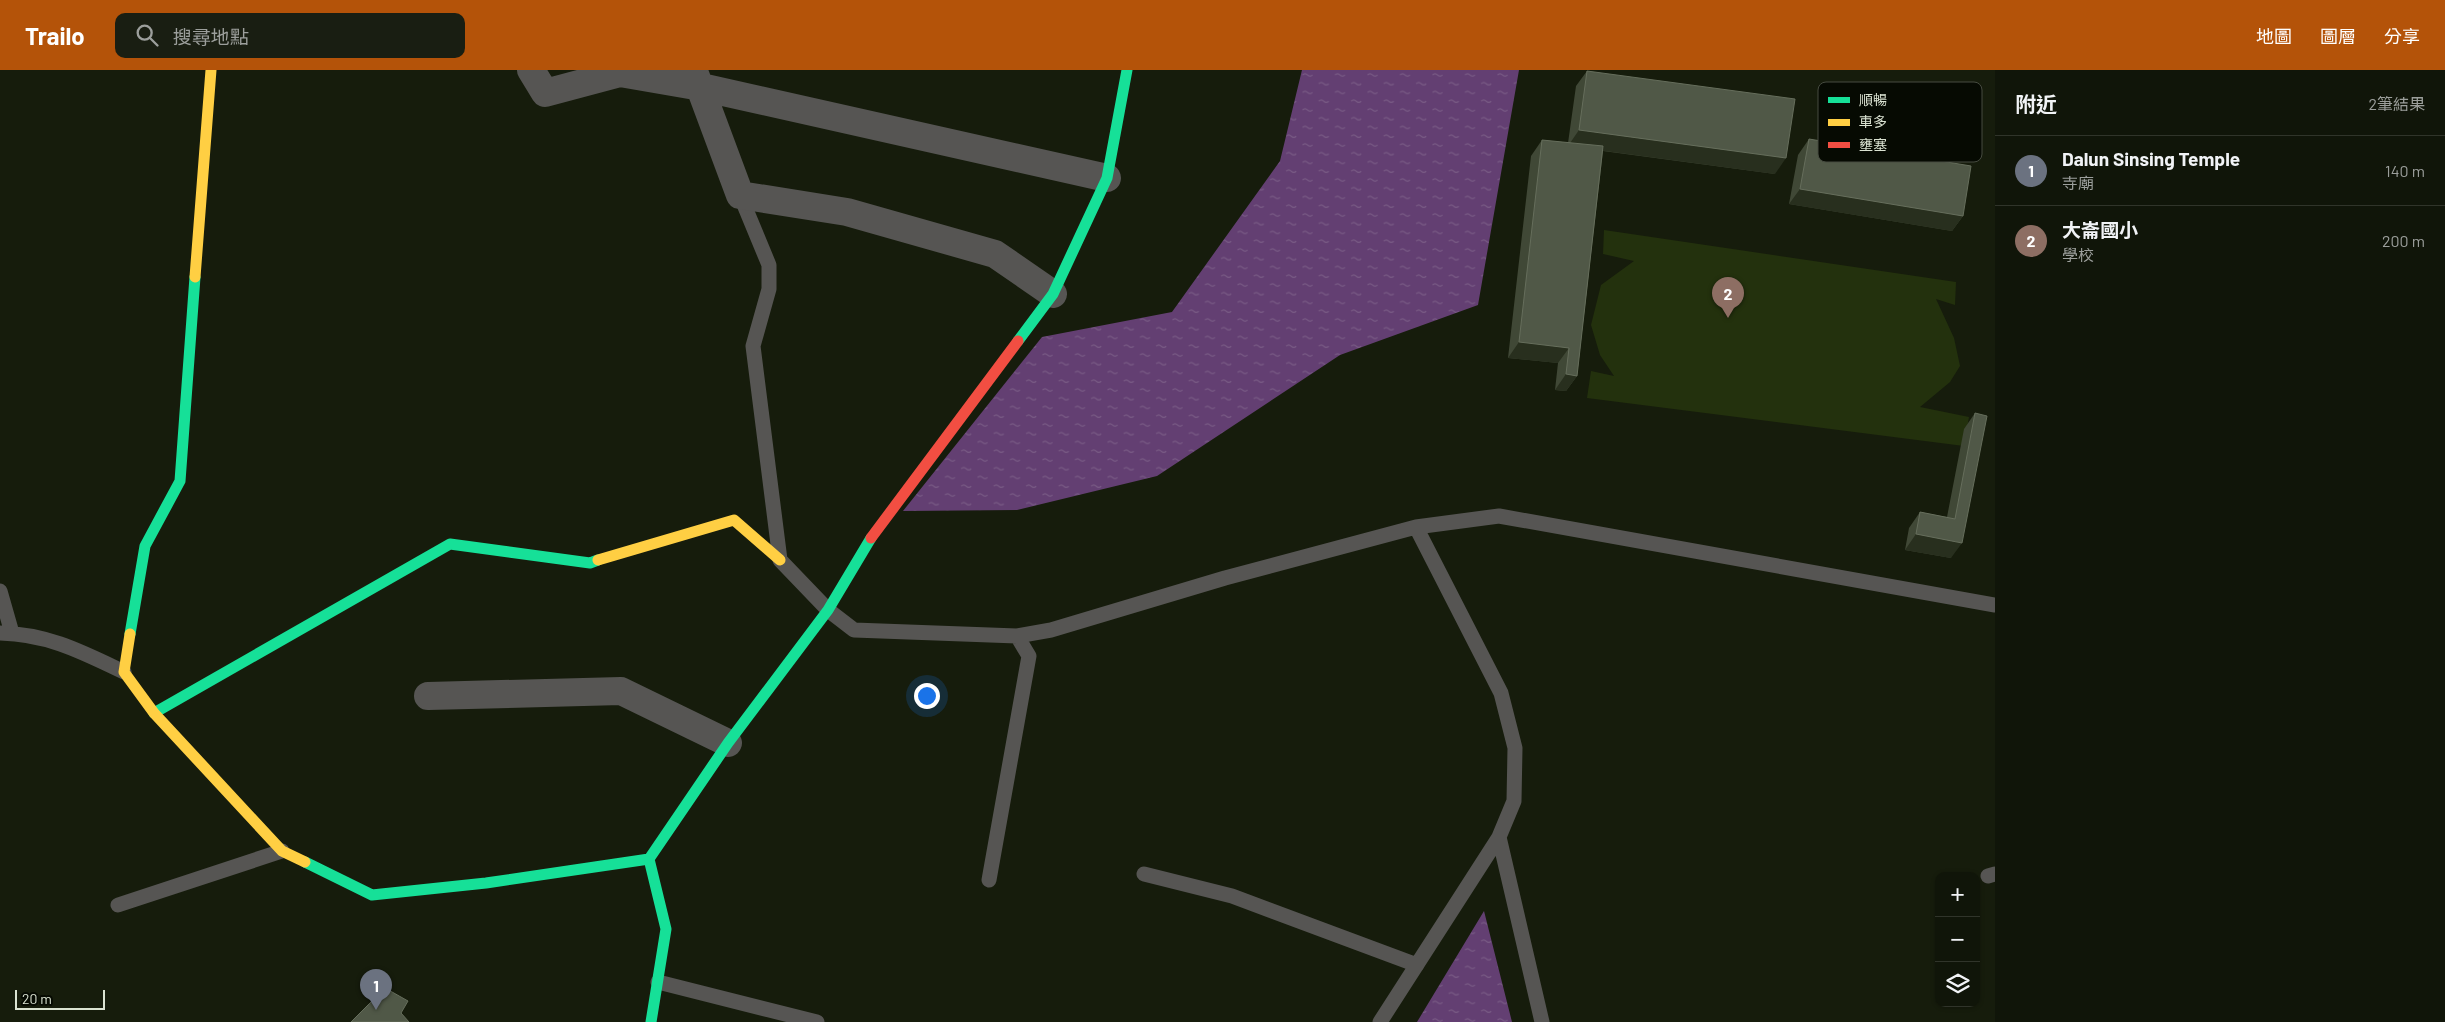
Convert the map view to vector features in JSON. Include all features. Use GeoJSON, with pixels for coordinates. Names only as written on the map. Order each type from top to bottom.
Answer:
{"type":"FeatureCollection","features":[{"type":"Feature","properties":{"kind":"street"},"geometry":{"type":"LineString","coordinates":[[211,70],[180,481],[145,546],[124,672],[154,713],[282,852],[372,894],[486,883],[649,858],[728,743],[828,610],[872,534],[1053,294],[1108,178],[1127,70]]}},
{"type":"Feature","properties":{"kind":"street"},"geometry":{"type":"LineString","coordinates":[[531,70],[545,93],[620,73],[698,79],[1108,178]]}},
{"type":"Feature","properties":{"kind":"street"},"geometry":{"type":"LineString","coordinates":[[698,79],[740,195],[847,212],[995,254],[1053,294]]}},
{"type":"Feature","properties":{"kind":"street"},"geometry":{"type":"LineString","coordinates":[[154,713],[450,544],[590,563],[734,520],[780,560]]}},
{"type":"Feature","properties":{"kind":"street"},"geometry":{"type":"LineString","coordinates":[[428,696],[622,691],[728,743]]}},
{"type":"Feature","properties":{"kind":"street"},"geometry":{"type":"LineString","coordinates":[[649,858],[666,929],[651,1022]]}},
{"type":"Feature","properties":{"kind":"lane"},"geometry":{"type":"LineString","coordinates":[[740,195],[770,265],[769,290],[753,346],[780,560],[828,610],[854,630],[1017,636],[1051,630],[1225,578],[1416,527],[1499,516],[1995,605]]}},
{"type":"Feature","properties":{"kind":"lane"},"geometry":{"type":"LineString","coordinates":[[1380,1022],[1499,837],[1514,801],[1515,748],[1501,694],[1416,527]]}},
{"type":"Feature","properties":{"kind":"lane"},"geometry":{"type":"LineString","coordinates":[[0,591],[6,633],[62,642],[124,672]]}},
{"type":"Feature","properties":{"kind":"lane"},"geometry":{"type":"LineString","coordinates":[[989,880],[1029,656],[1017,636]]}},
{"type":"Feature","properties":{"kind":"lane"},"geometry":{"type":"LineString","coordinates":[[1499,837],[1542,1022]]}},
{"type":"Feature","properties":{"kind":"lane"},"geometry":{"type":"LineString","coordinates":[[118,905],[282,852]]}},
{"type":"Feature","properties":{"kind":"lane"},"geometry":{"type":"LineString","coordinates":[[1144,874],[1232,896],[1417,965]]}},
{"type":"Feature","properties":{"kind":"lane"},"geometry":{"type":"LineString","coordinates":[[658,982],[817,1022]]}},
{"type":"Feature","properties":{"kind":"green space"},"geometry":{"type":"Polygon","coordinates":[[[1604,230],[1956,282],[1955,305],[1936,299],[1954,338],[1960,366],[1950,382],[1920,407],[1969,417],[1964,446],[1587,398],[1591,371],[1614,376],[1600,355],[1591,325],[1601,285],[1634,261],[1603,254],[1604,230]]]}},
{"type":"Feature","properties":{"kind":"water"},"geometry":{"type":"Polygon","coordinates":[[[1302,70],[1519,70],[1478,305],[1340,355],[1157,476],[1017,510],[903,511],[1042,337],[1172,312],[1280,161],[1302,70]]]}},
{"type":"Feature","properties":{"kind":"water"},"geometry":{"type":"Polygon","coordinates":[[[1484,911],[1512,1022],[1417,1022],[1484,911]]]}},
{"type":"Feature","properties":{"kind":"building"},"geometry":{"type":"Polygon","coordinates":[[[1587,71],[1795,99],[1786,158],[1579,130],[1587,71]]]}},
{"type":"Feature","properties":{"kind":"building"},"geometry":{"type":"Polygon","coordinates":[[[1809,139],[1818,140],[1818,162],[1947,162],[1971,166],[1963,216],[1800,189],[1809,139]]]}},
{"type":"Feature","properties":{"kind":"building"},"geometry":{"type":"Polygon","coordinates":[[[1542,140],[1603,146],[1577,376],[1566,374],[1569,348],[1519,342],[1542,140]]]}},
{"type":"Feature","properties":{"kind":"building"},"geometry":{"type":"Polygon","coordinates":[[[1975,413],[1987,416],[1962,543],[1916,534],[1920,512],[1955,519],[1975,413]]]}},
{"type":"Feature","properties":{"kind":"building"},"geometry":{"type":"Polygon","coordinates":[[[385,988],[408,1001],[401,1013],[409,1022],[351,1022],[385,988]]]}},
{"type":"Feature","properties":{"kind":"traffic: fast"},"geometry":{"type":"LineString","coordinates":[[1018,341],[1053,294],[1107,178],[1127,70]]}},
{"type":"Feature","properties":{"kind":"traffic: fast"},"geometry":{"type":"LineString","coordinates":[[130,634],[145,546],[180,481],[195,277]]}},
{"type":"Feature","properties":{"kind":"traffic: fast"},"geometry":{"type":"LineString","coordinates":[[651,1022],[666,929],[649,859],[728,743],[828,610],[871,538]]}},
{"type":"Feature","properties":{"kind":"traffic: fast"},"geometry":{"type":"LineString","coordinates":[[154,713],[450,544],[590,563],[598,560]]}},
{"type":"Feature","properties":{"kind":"traffic: fast"},"geometry":{"type":"LineString","coordinates":[[305,862],[372,895],[486,883],[649,859]]}},
{"type":"Feature","properties":{"kind":"traffic: slow"},"geometry":{"type":"LineString","coordinates":[[195,277],[211,70]]}},
{"type":"Feature","properties":{"kind":"traffic: slow"},"geometry":{"type":"LineString","coordinates":[[598,560],[734,520],[780,560]]}},
{"type":"Feature","properties":{"kind":"traffic: slow"},"geometry":{"type":"LineString","coordinates":[[130,634],[124,672],[154,713],[282,851],[305,862]]}},
{"type":"Feature","properties":{"kind":"traffic: jam"},"geometry":{"type":"LineString","coordinates":[[871,538],[1018,341]]}},
{"type":"Feature","properties":{"kind":"place","name":"大崙國小"},"geometry":{"type":"Point","coordinates":[1728,318]}},
{"type":"Feature","properties":{"kind":"place","name":"Dalun Sinsing Temple"},"geometry":{"type":"Point","coordinates":[376,1010]}}]}
